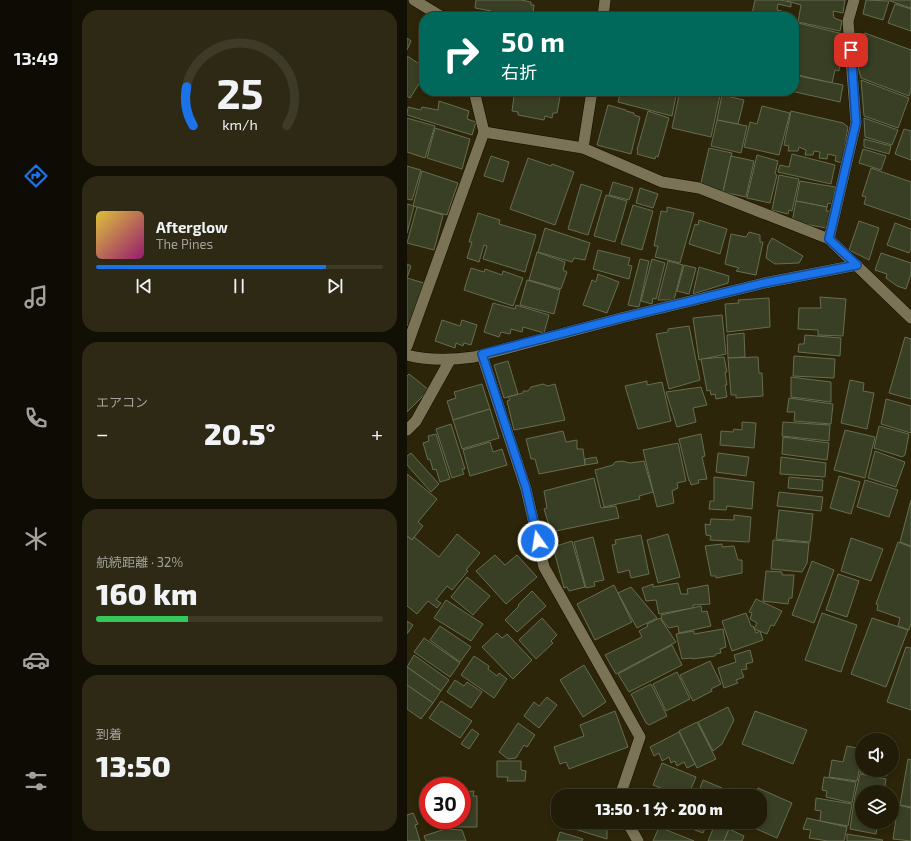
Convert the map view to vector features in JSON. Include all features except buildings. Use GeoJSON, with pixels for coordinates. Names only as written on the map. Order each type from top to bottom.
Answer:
{"type":"FeatureCollection","features":[{"type":"Feature","properties":{"kind":"street"},"geometry":{"type":"LineString","coordinates":[[414,0],[434,12]]}},
{"type":"Feature","properties":{"kind":"street"},"geometry":{"type":"LineString","coordinates":[[604,12],[605,0]]}},
{"type":"Feature","properties":{"kind":"street"},"geometry":{"type":"LineString","coordinates":[[829,239],[856,123],[848,21],[854,0]]}},
{"type":"Feature","properties":{"kind":"street"},"geometry":{"type":"LineString","coordinates":[[407,346],[484,132],[475,96]]}},
{"type":"Feature","properties":{"kind":"street"},"geometry":{"type":"LineString","coordinates":[[583,148],[591,96]]}},
{"type":"Feature","properties":{"kind":"street"},"geometry":{"type":"LineString","coordinates":[[484,132],[583,148],[662,182],[699,188],[829,239],[911,318]]}},
{"type":"Feature","properties":{"kind":"street"},"geometry":{"type":"LineString","coordinates":[[407,355],[420,358],[450,360],[482,354],[764,283],[857,265]]}},
{"type":"Feature","properties":{"kind":"street"},"geometry":{"type":"LineString","coordinates":[[482,354],[526,488],[544,567],[640,737],[622,789]]}},
{"type":"Feature","properties":{"kind":"street"},"geometry":{"type":"LineString","coordinates":[[407,430],[416,421],[450,360]]}},
{"type":"Feature","properties":{"kind":"street"},"geometry":{"type":"LineString","coordinates":[[631,829],[637,841]]}},
{"type":"Feature","properties":{"kind":"route"},"geometry":{"type":"LineString","coordinates":[[538,541],[526,488],[482,354],[764,283],[857,265],[829,239],[856,123],[851,50]]}}]}
